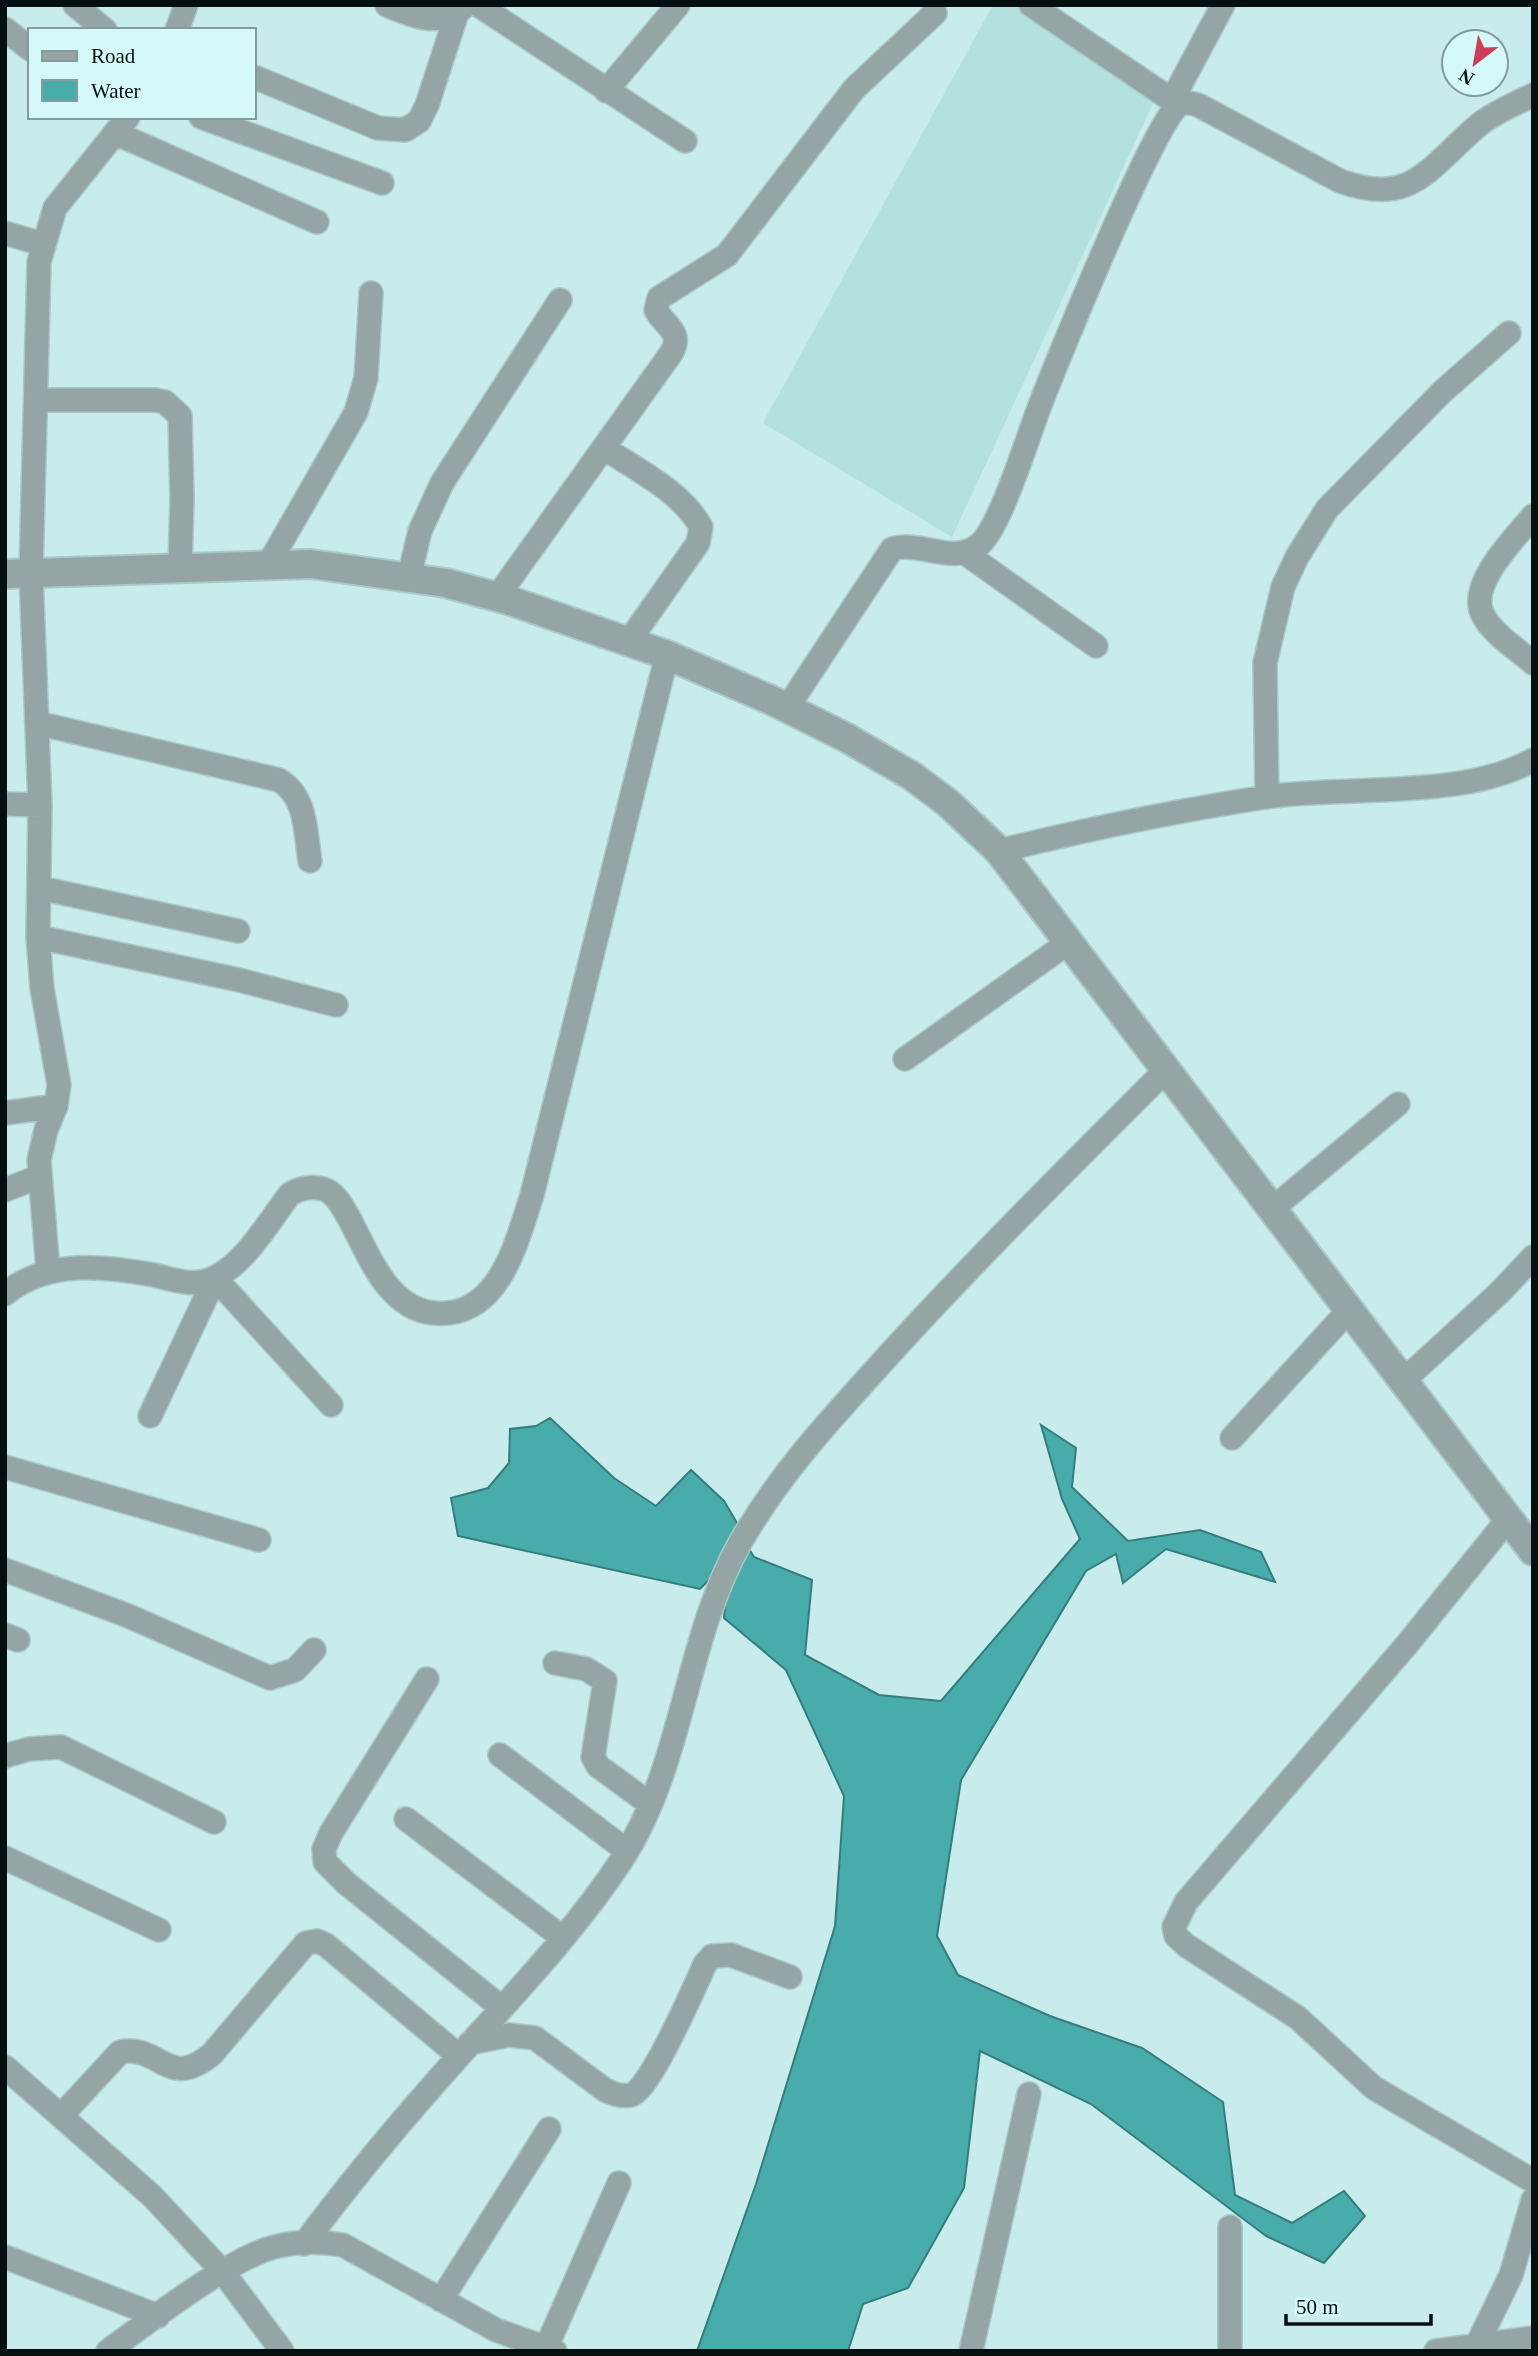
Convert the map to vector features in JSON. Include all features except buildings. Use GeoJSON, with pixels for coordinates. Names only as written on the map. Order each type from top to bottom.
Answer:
{"type":"FeatureCollection","features":[{"type":"Feature","properties":{"kind":"street"},"geometry":{"type":"LineString","coordinates":[[75,5],[103,28]]}},
{"type":"Feature","properties":{"kind":"street"},"geometry":{"type":"LineString","coordinates":[[178,28],[186,5]]}},
{"type":"Feature","properties":{"kind":"street"},"geometry":{"type":"LineString","coordinates":[[387,5],[423,19],[467,8],[685,141]]}},
{"type":"Feature","properties":{"kind":"street"},"geometry":{"type":"LineString","coordinates":[[606,91],[678,5]]}},
{"type":"Feature","properties":{"kind":"street"},"geometry":{"type":"LineString","coordinates":[[1031,5],[1176,102],[1191,102],[1200,106],[1340,181],[1360,188],[1390,190],[1406,187],[1421,179],[1481,123],[1533,95]]}},
{"type":"Feature","properties":{"kind":"street"},"geometry":{"type":"LineString","coordinates":[[787,708],[892,549],[904,545],[949,554],[965,553],[981,544],[991,527],[1090,284],[1154,141],[1223,5]]}},
{"type":"Feature","properties":{"kind":"street"},"geometry":{"type":"LineString","coordinates":[[256,78],[378,128],[405,130],[419,121],[467,8]]}},
{"type":"Feature","properties":{"kind":"street"},"geometry":{"type":"LineString","coordinates":[[497,597],[677,344],[673,328],[656,310],[659,298],[727,255],[854,89],[935,13]]}},
{"type":"Feature","properties":{"kind":"street"},"geometry":{"type":"LineString","coordinates":[[5,29],[28,47]]}},
{"type":"Feature","properties":{"kind":"street"},"geometry":{"type":"LineString","coordinates":[[206,119],[382,183]]}},
{"type":"Feature","properties":{"kind":"street"},"geometry":{"type":"LineString","coordinates":[[48,1271],[38,1177],[41,1145],[56,1106],[58,1069],[42,988],[38,937],[40,805],[37,723],[18,574],[36,400],[42,244],[55,208],[120,123],[317,222]]}},
{"type":"Feature","properties":{"kind":"street"},"geometry":{"type":"LineString","coordinates":[[5,233],[42,244]]}},
{"type":"Feature","properties":{"kind":"street"},"geometry":{"type":"LineString","coordinates":[[268,565],[356,412],[366,378],[371,293]]}},
{"type":"Feature","properties":{"kind":"street"},"geometry":{"type":"LineString","coordinates":[[409,577],[420,531],[442,483],[560,300]]}},
{"type":"Feature","properties":{"kind":"street"},"geometry":{"type":"LineString","coordinates":[[1267,797],[1265,663],[1283,587],[1297,557],[1327,509],[1443,391],[1509,333]]}},
{"type":"Feature","properties":{"kind":"street"},"geometry":{"type":"LineString","coordinates":[[36,400],[155,400],[165,402],[180,416],[180,568]]}},
{"type":"Feature","properties":{"kind":"street"},"geometry":{"type":"LineString","coordinates":[[604,448],[679,500],[694,513],[701,527],[698,543],[629,641]]}},
{"type":"Feature","properties":{"kind":"street"},"geometry":{"type":"LineString","coordinates":[[1533,516],[1488,573],[1481,587],[1480,602],[1482,613],[1491,626],[1533,663]]}},
{"type":"Feature","properties":{"kind":"street"},"geometry":{"type":"LineString","coordinates":[[965,553],[1096,646]]}},
{"type":"Feature","properties":{"kind":"street"},"geometry":{"type":"LineString","coordinates":[[18,574],[310,564],[409,577],[497,597],[667,655],[787,708],[912,776],[948,803],[999,851],[1533,1551]]}},
{"type":"Feature","properties":{"kind":"street"},"geometry":{"type":"LineString","coordinates":[[5,1294],[15,1280],[48,1271],[111,1268],[194,1284],[215,1278],[233,1265],[290,1194],[309,1187],[326,1190],[340,1202],[385,1286],[402,1303],[439,1314],[459,1312],[480,1301],[495,1283],[509,1259],[532,1195],[667,655]]}},
{"type":"Feature","properties":{"kind":"street"},"geometry":{"type":"LineString","coordinates":[[37,723],[279,780],[290,787],[300,802],[310,861]]}},
{"type":"Feature","properties":{"kind":"street"},"geometry":{"type":"LineString","coordinates":[[999,851],[1118,822],[1267,797],[1465,784],[1504,774],[1533,760]]}},
{"type":"Feature","properties":{"kind":"street"},"geometry":{"type":"LineString","coordinates":[[5,804],[40,805]]}},
{"type":"Feature","properties":{"kind":"street"},"geometry":{"type":"LineString","coordinates":[[40,888],[238,931]]}},
{"type":"Feature","properties":{"kind":"street"},"geometry":{"type":"LineString","coordinates":[[38,937],[239,980],[336,1005]]}},
{"type":"Feature","properties":{"kind":"street"},"geometry":{"type":"LineString","coordinates":[[905,1059],[1069,942]]}},
{"type":"Feature","properties":{"kind":"street"},"geometry":{"type":"LineString","coordinates":[[304,2244],[364,2164],[563,1938],[627,1851],[650,1804],[672,1744],[714,1595],[740,1544],[779,1482],[826,1423],[979,1257],[1166,1070]]}},
{"type":"Feature","properties":{"kind":"street"},"geometry":{"type":"LineString","coordinates":[[1272,1209],[1398,1104]]}},
{"type":"Feature","properties":{"kind":"street"},"geometry":{"type":"LineString","coordinates":[[5,1113],[56,1106]]}},
{"type":"Feature","properties":{"kind":"street"},"geometry":{"type":"LineString","coordinates":[[5,1190],[38,1177]]}},
{"type":"Feature","properties":{"kind":"street"},"geometry":{"type":"LineString","coordinates":[[1403,1381],[1499,1293],[1533,1257]]}},
{"type":"Feature","properties":{"kind":"street"},"geometry":{"type":"LineString","coordinates":[[215,1278],[331,1405]]}},
{"type":"Feature","properties":{"kind":"street"},"geometry":{"type":"LineString","coordinates":[[150,1416],[215,1278]]}},
{"type":"Feature","properties":{"kind":"street"},"geometry":{"type":"LineString","coordinates":[[1232,1438],[1349,1310]]}},
{"type":"Feature","properties":{"kind":"street"},"geometry":{"type":"LineString","coordinates":[[5,1467],[259,1540]]}},
{"type":"Feature","properties":{"kind":"street"},"geometry":{"type":"LineString","coordinates":[[1508,1519],[1409,1642],[1186,1902],[1174,1927],[1177,1936],[1187,1946],[1297,2018],[1374,2088],[1533,2181]]}},
{"type":"Feature","properties":{"kind":"street"},"geometry":{"type":"LineString","coordinates":[[5,1570],[127,1615],[270,1678],[295,1670],[314,1650]]}},
{"type":"Feature","properties":{"kind":"street"},"geometry":{"type":"LineString","coordinates":[[555,1663],[586,1669],[606,1681],[607,1689],[593,1756],[598,1766],[650,1804]]}},
{"type":"Feature","properties":{"kind":"street"},"geometry":{"type":"LineString","coordinates":[[427,1679],[331,1833],[324,1849],[325,1862],[341,1879],[502,2008]]}},
{"type":"Feature","properties":{"kind":"street"},"geometry":{"type":"LineString","coordinates":[[5,1756],[29,1749],[61,1747],[214,1822]]}},
{"type":"Feature","properties":{"kind":"street"},"geometry":{"type":"LineString","coordinates":[[500,1755],[627,1851]]}},
{"type":"Feature","properties":{"kind":"street"},"geometry":{"type":"LineString","coordinates":[[406,1819],[563,1938]]}},
{"type":"Feature","properties":{"kind":"street"},"geometry":{"type":"LineString","coordinates":[[5,1858],[159,1930]]}},
{"type":"Feature","properties":{"kind":"street"},"geometry":{"type":"LineString","coordinates":[[62,2115],[120,2052],[132,2049],[182,2069],[196,2067],[212,2054],[306,1943],[326,1945],[465,2050]]}},
{"type":"Feature","properties":{"kind":"street"},"geometry":{"type":"LineString","coordinates":[[465,2050],[509,2035],[535,2038],[605,2090],[615,2095],[632,2095],[643,2088],[677,2025],[705,1964],[712,1956],[731,1955],[790,1978]]}},
{"type":"Feature","properties":{"kind":"street"},"geometry":{"type":"LineString","coordinates":[[5,2067],[152,2196],[223,2272],[282,2351]]}},
{"type":"Feature","properties":{"kind":"street"},"geometry":{"type":"LineString","coordinates":[[971,2351],[1029,2094]]}},
{"type":"Feature","properties":{"kind":"street"},"geometry":{"type":"LineString","coordinates":[[441,2300],[549,2129]]}},
{"type":"Feature","properties":{"kind":"street"},"geometry":{"type":"LineString","coordinates":[[108,2351],[223,2272],[272,2247],[319,2240],[343,2245],[496,2330],[550,2349],[619,2183]]}},
{"type":"Feature","properties":{"kind":"street"},"geometry":{"type":"LineString","coordinates":[[1476,2345],[1522,2273],[1533,2200]]}},
{"type":"Feature","properties":{"kind":"street"},"geometry":{"type":"LineString","coordinates":[[1230,2227],[1230,2351]]}},
{"type":"Feature","properties":{"kind":"street"},"geometry":{"type":"LineString","coordinates":[[5,2256],[158,2316]]}},
{"type":"Feature","properties":{"kind":"street"},"geometry":{"type":"LineString","coordinates":[[1436,2351],[1533,2338]]}},
{"type":"Feature","properties":{"kind":"shaded area"},"geometry":{"type":"Polygon","coordinates":[[[993,5],[1014,5],[1157,95],[952,537],[763,423],[993,5]]]}},
{"type":"Feature","properties":{"kind":"water"},"geometry":{"type":"Polygon","coordinates":[[[550,1418],[614,1478],[656,1506],[691,1470],[724,1501],[740,1528],[712,1577],[700,1589],[458,1536],[451,1498],[488,1488],[509,1463],[510,1429],[536,1426],[550,1418]]]}},
{"type":"Feature","properties":{"kind":"water"},"geometry":{"type":"Polygon","coordinates":[[[1041,1425],[1076,1448],[1072,1487],[1128,1541],[1200,1530],[1261,1552],[1275,1582],[1166,1549],[1123,1583],[1116,1554],[1086,1571],[961,1780],[937,1936],[958,1975],[1050,2016],[1142,2048],[1223,2102],[1235,2195],[1292,2223],[1344,2191],[1365,2216],[1324,2263],[1266,2236],[1091,2104],[980,2051],[964,2188],[908,2288],[863,2304],[848,2351],[697,2351],[756,2184],[835,1926],[844,1796],[786,1670],[724,1618],[726,1592],[748,1547],[754,1557],[812,1580],[805,1655],[879,1695],[941,1701],[1080,1539],[1062,1499],[1041,1425]]]}}]}
